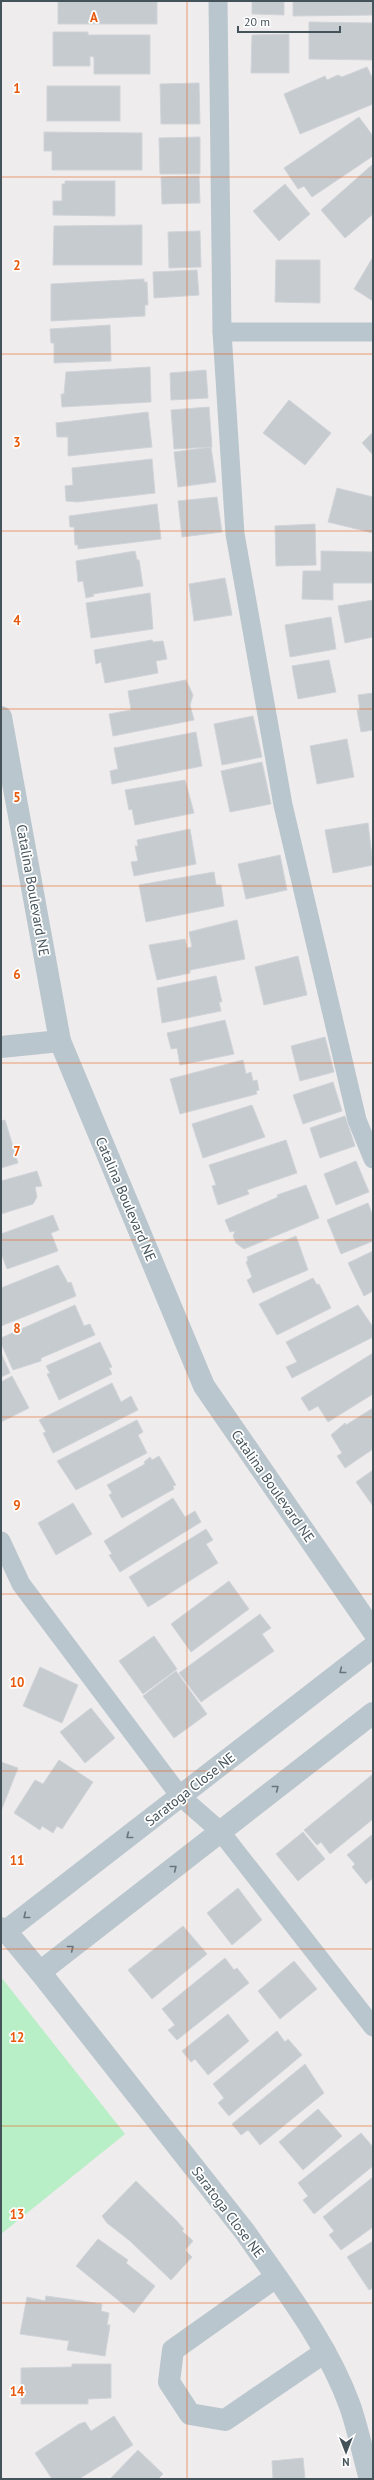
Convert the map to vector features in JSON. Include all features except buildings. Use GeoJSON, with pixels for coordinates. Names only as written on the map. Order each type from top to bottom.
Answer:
{"type":"FeatureCollection","features":[{"type":"Feature","properties":{"kind":"street","name":"Catalina Boulevard NE"},"geometry":{"type":"LineString","coordinates":[[1,717],[60,1040],[204,1386],[373,1631]]}},
{"type":"Feature","properties":{"kind":"street"},"geometry":{"type":"LineString","coordinates":[[1,1048],[60,1040]]}},
{"type":"Feature","properties":{"kind":"street","name":"Saratoga Close NE"},"geometry":{"type":"LineString","coordinates":[[370,2479],[350,2405],[326,2352],[276,2277],[245,2232],[40,1972],[4,1930],[373,1647]]}},
{"type":"Feature","properties":{"kind":"street"},"geometry":{"type":"LineString","coordinates":[[40,1972],[373,1713]]}},
{"type":"Feature","properties":{"kind":"street"},"geometry":{"type":"LineString","coordinates":[[276,2277],[173,2350],[169,2382],[190,2414],[225,2420],[326,2352]]}},
{"type":"Feature","properties":{"kind":"lane"},"geometry":{"type":"LineString","coordinates":[[218,1],[222,332],[236,534],[283,805],[357,1120],[373,1159]]}},
{"type":"Feature","properties":{"kind":"lane"},"geometry":{"type":"LineString","coordinates":[[222,332],[373,332]]}},
{"type":"Feature","properties":{"kind":"lane"},"geometry":{"type":"LineString","coordinates":[[1,1541],[21,1584],[180,1796],[220,1832],[373,2027]]}},
{"type":"Feature","properties":{"kind":"green space"},"geometry":{"type":"Polygon","coordinates":[[[1,1977],[125,2134],[1,2234],[1,1977]]]}}]}
